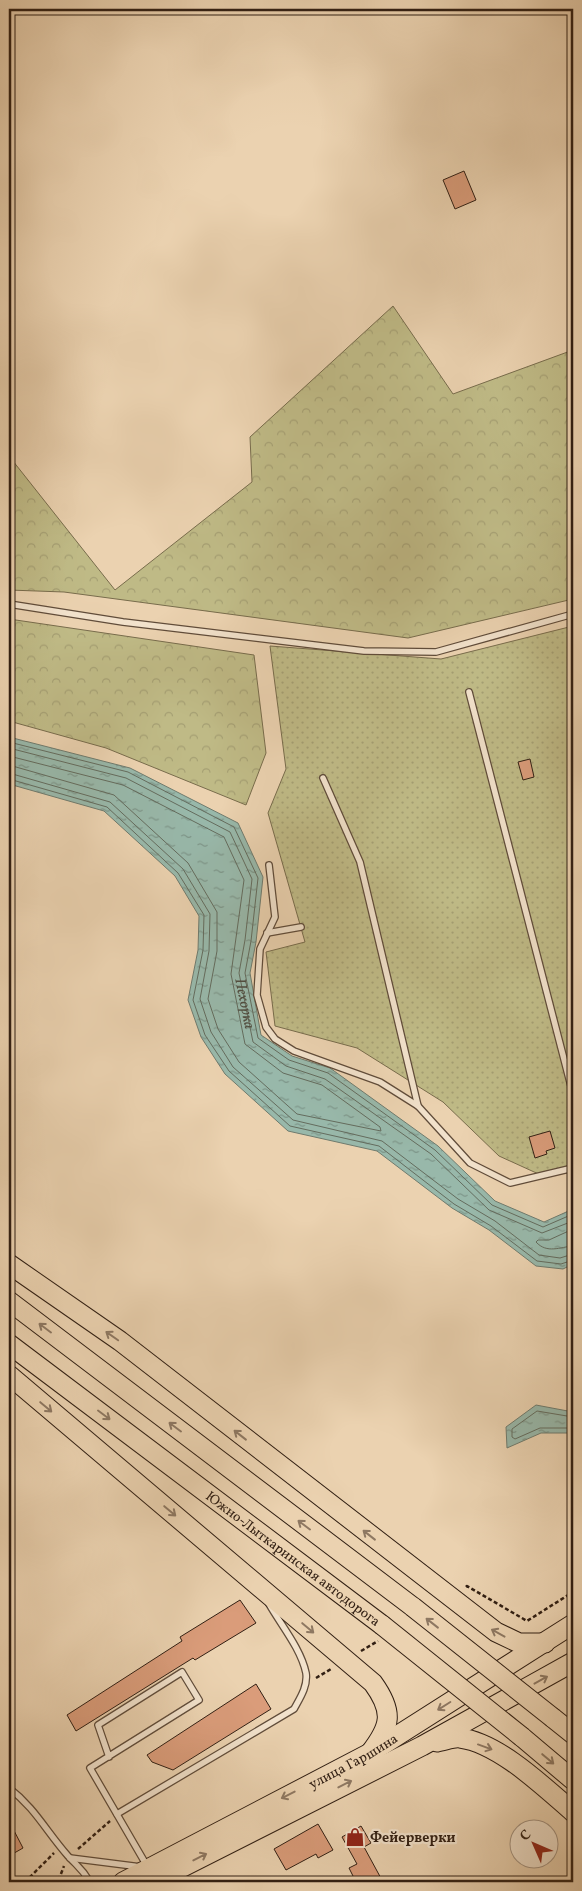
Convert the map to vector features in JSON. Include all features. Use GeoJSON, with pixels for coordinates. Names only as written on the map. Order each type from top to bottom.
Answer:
{"type":"FeatureCollection","features":[{"type":"Feature","properties":{"kind":"main road"},"geometry":{"type":"LineString","coordinates":[[9,1264],[120,1341],[496,1632],[519,1643],[545,1643]]}},
{"type":"Feature","properties":{"kind":"main road"},"geometry":{"type":"LineString","coordinates":[[9,1301],[413,1607],[573,1734]]}},
{"type":"Feature","properties":{"kind":"main road","name":"Южно-Лыткаринская автодорога"},"geometry":{"type":"LineString","coordinates":[[9,1344],[382,1625],[573,1780]]}},
{"type":"Feature","properties":{"kind":"main road"},"geometry":{"type":"LineString","coordinates":[[9,1375],[373,1683],[384,1698],[389,1716],[384,1735],[370,1753]]}},
{"type":"Feature","properties":{"kind":"main road","name":"улица Гаршина"},"geometry":{"type":"LineString","coordinates":[[150,1875],[370,1753],[573,1624]]}},
{"type":"Feature","properties":{"kind":"main road","name":"улица Гаршина"},"geometry":{"type":"LineString","coordinates":[[123,1882],[150,1875],[422,1746],[573,1662]]}},
{"type":"Feature","properties":{"kind":"main road"},"geometry":{"type":"LineString","coordinates":[[422,1746],[459,1737],[493,1750],[522,1769],[573,1812]]}},
{"type":"Feature","properties":{"kind":"lane"},"geometry":{"type":"LineString","coordinates":[[9,604],[123,622],[364,651],[436,652],[573,614]]}},
{"type":"Feature","properties":{"kind":"lane"},"geometry":{"type":"LineString","coordinates":[[469,692],[573,1094]]}},
{"type":"Feature","properties":{"kind":"lane"},"geometry":{"type":"LineString","coordinates":[[323,778],[360,862],[418,1106]]}},
{"type":"Feature","properties":{"kind":"lane"},"geometry":{"type":"LineString","coordinates":[[269,866],[275,917],[260,949],[257,995],[266,1027],[275,1039],[294,1051],[380,1082],[418,1106],[470,1163],[510,1183],[573,1168]]}},
{"type":"Feature","properties":{"kind":"lane"},"geometry":{"type":"LineString","coordinates":[[267,934],[301,927]]}},
{"type":"Feature","properties":{"kind":"lane"},"geometry":{"type":"LineString","coordinates":[[117,1814],[294,1709],[303,1694],[306,1674],[298,1653],[265,1599]]}},
{"type":"Feature","properties":{"kind":"lane"},"geometry":{"type":"LineString","coordinates":[[109,1756],[98,1725],[182,1672],[199,1700],[90,1768],[150,1875]]}},
{"type":"Feature","properties":{"kind":"lane"},"geometry":{"type":"LineString","coordinates":[[9,1788],[27,1801],[69,1857],[82,1868],[90,1882]]}},
{"type":"Feature","properties":{"kind":"lane"},"geometry":{"type":"LineString","coordinates":[[69,1857],[150,1875]]}},
{"type":"Feature","properties":{"kind":"path"},"geometry":{"type":"LineString","coordinates":[[52,1882],[59,1878],[69,1857],[117,1814]]}},
{"type":"Feature","properties":{"kind":"path"},"geometry":{"type":"LineString","coordinates":[[24,1882],[61,1847]]}},
{"type":"Feature","properties":{"kind":"green space"},"geometry":{"type":"Polygon","coordinates":[[[393,306],[453,394],[573,350],[573,599],[408,638],[64,592],[9,590],[9,456],[115,590],[252,482],[250,437],[393,306]]]}},
{"type":"Feature","properties":{"kind":"green space"},"geometry":{"type":"Polygon","coordinates":[[[9,619],[254,655],[266,753],[246,805],[106,748],[9,721],[9,619]]]}},
{"type":"Feature","properties":{"kind":"green space"},"geometry":{"type":"Polygon","coordinates":[[[573,626],[573,1164],[543,1176],[499,1156],[443,1102],[357,1048],[275,1026],[266,952],[305,942],[268,813],[286,769],[270,646],[441,659],[573,626]]]}},
{"type":"Feature","properties":{"kind":"water","name":"Пехорка"},"geometry":{"type":"Polygon","coordinates":[[[9,737],[130,768],[238,823],[263,877],[256,942],[250,973],[261,1035],[292,1056],[330,1068],[438,1146],[495,1201],[544,1222],[573,1209],[573,1264],[563,1269],[536,1266],[489,1230],[452,1208],[377,1151],[288,1131],[225,1074],[201,1037],[188,1000],[198,950],[199,916],[175,876],[104,811],[9,784],[9,737]]]}},
{"type":"Feature","properties":{"kind":"water"},"geometry":{"type":"Polygon","coordinates":[[[536,1405],[573,1412],[573,1433],[541,1433],[507,1448],[506,1427],[536,1405]]]}},
{"type":"Feature","properties":{"kind":"building"},"geometry":{"type":"Polygon","coordinates":[[[464,171],[476,200],[455,209],[443,180],[464,171]]]}},
{"type":"Feature","properties":{"kind":"building"},"geometry":{"type":"Polygon","coordinates":[[[530,759],[534,777],[523,780],[518,762],[530,759]]]}},
{"type":"Feature","properties":{"kind":"building"},"geometry":{"type":"Polygon","coordinates":[[[550,1131],[555,1148],[546,1151],[547,1154],[535,1158],[529,1137],[550,1131]]]}},
{"type":"Feature","properties":{"kind":"building"},"geometry":{"type":"Polygon","coordinates":[[[240,1600],[256,1623],[195,1660],[193,1658],[76,1731],[67,1715],[182,1641],[180,1637],[240,1600]]]}},
{"type":"Feature","properties":{"kind":"building"},"geometry":{"type":"Polygon","coordinates":[[[256,1684],[271,1709],[173,1770],[152,1762],[147,1755],[256,1684]]]}},
{"type":"Feature","properties":{"kind":"building"},"geometry":{"type":"Polygon","coordinates":[[[9,1821],[23,1848],[9,1856],[9,1821]]]}},
{"type":"Feature","properties":{"kind":"building"},"geometry":{"type":"Polygon","coordinates":[[[318,1824],[333,1850],[318,1858],[316,1854],[286,1870],[274,1849],[318,1824]]]}},
{"type":"Feature","properties":{"kind":"building"},"geometry":{"type":"Polygon","coordinates":[[[361,1826],[371,1843],[364,1847],[383,1882],[356,1882],[349,1868],[357,1864],[342,1837],[361,1826]]]}},
{"type":"Feature","properties":{"kind":"place","name":"Фейерверки"},"geometry":{"type":"Point","coordinates":[355,1837]}}]}
